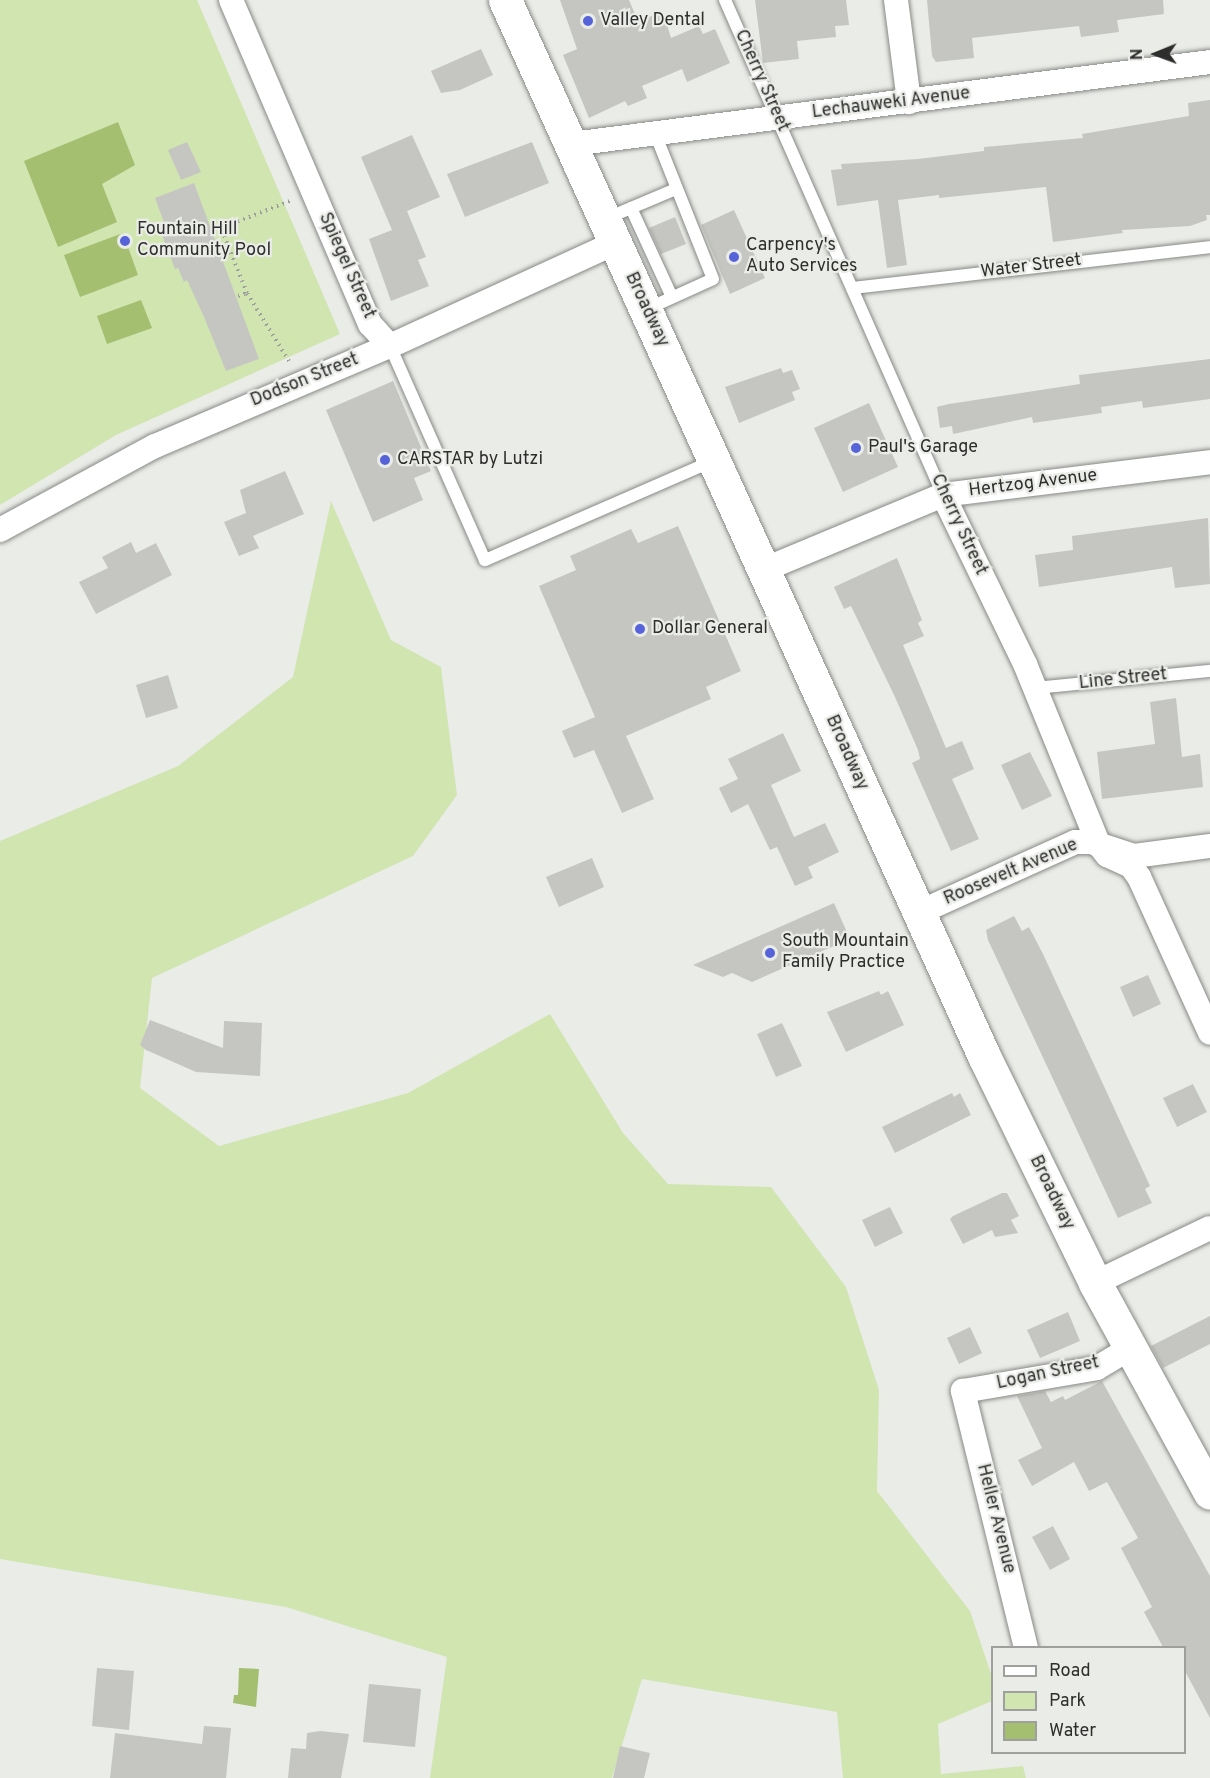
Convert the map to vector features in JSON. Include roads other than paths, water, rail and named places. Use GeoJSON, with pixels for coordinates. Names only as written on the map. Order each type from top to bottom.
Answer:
{"type":"FeatureCollection","features":[{"type":"Feature","properties":{"kind":"main road","name":"Broadway"},"geometry":{"type":"LineString","coordinates":[[506,0],[572,144],[659,303],[714,460],[918,912],[1095,1283],[1210,1493]]}},
{"type":"Feature","properties":{"kind":"street","name":"Spiegel Street"},"geometry":{"type":"LineString","coordinates":[[231,0],[370,324],[390,346]]}},
{"type":"Feature","properties":{"kind":"street"},"geometry":{"type":"LineString","coordinates":[[896,0],[909,102]]}},
{"type":"Feature","properties":{"kind":"street","name":"Lechauweki Avenue"},"geometry":{"type":"LineString","coordinates":[[572,144],[1210,62]]}},
{"type":"Feature","properties":{"kind":"street","name":"Dodson Street"},"geometry":{"type":"LineString","coordinates":[[0,530],[119,463],[390,346],[617,224]]}},
{"type":"Feature","properties":{"kind":"street","name":"Hertzog Avenue"},"geometry":{"type":"LineString","coordinates":[[763,570],[943,495],[1210,462]]}},
{"type":"Feature","properties":{"kind":"street","name":"Cherry Street"},"geometry":{"type":"LineString","coordinates":[[943,495],[1036,688],[1099,845]]}},
{"type":"Feature","properties":{"kind":"street","name":"Roosevelt Avenue"},"geometry":{"type":"LineString","coordinates":[[918,912],[1075,842],[1099,845],[1134,856],[1210,846]]}},
{"type":"Feature","properties":{"kind":"street"},"geometry":{"type":"LineString","coordinates":[[1099,845],[1107,855],[1131,866],[1139,877],[1210,1033]]}},
{"type":"Feature","properties":{"kind":"street"},"geometry":{"type":"LineString","coordinates":[[1095,1283],[1210,1228]]}},
{"type":"Feature","properties":{"kind":"street","name":"Logan Street"},"geometry":{"type":"LineString","coordinates":[[963,1391],[1097,1368],[1130,1348]]}},
{"type":"Feature","properties":{"kind":"street","name":"Heller Avenue"},"geometry":{"type":"LineString","coordinates":[[963,1391],[1026,1646]]}},
{"type":"Feature","properties":{"kind":"lane","name":"Cherry Street"},"geometry":{"type":"LineString","coordinates":[[725,0],[943,495]]}},
{"type":"Feature","properties":{"kind":"lane"},"geometry":{"type":"LineString","coordinates":[[655,133],[713,279],[659,303]]}},
{"type":"Feature","properties":{"kind":"lane"},"geometry":{"type":"LineString","coordinates":[[617,224],[676,189]]}},
{"type":"Feature","properties":{"kind":"lane","name":"Water Street"},"geometry":{"type":"LineString","coordinates":[[852,288],[1210,247]]}},
{"type":"Feature","properties":{"kind":"lane","name":"Spiegel Street"},"geometry":{"type":"LineString","coordinates":[[390,346],[485,560],[714,460]]}},
{"type":"Feature","properties":{"kind":"lane","name":"Line Street"},"geometry":{"type":"LineString","coordinates":[[1036,688],[1210,671]]}},
{"type":"Feature","properties":{"kind":"water"},"geometry":{"type":"Polygon","coordinates":[[[118,122],[135,165],[102,184],[117,222],[58,247],[24,161],[118,122]]]}},
{"type":"Feature","properties":{"kind":"water"},"geometry":{"type":"Polygon","coordinates":[[[123,233],[138,275],[80,297],[64,255],[123,233]]]}},
{"type":"Feature","properties":{"kind":"water"},"geometry":{"type":"Polygon","coordinates":[[[141,300],[152,328],[107,344],[97,316],[141,300]]]}},
{"type":"Feature","properties":{"kind":"water"},"geometry":{"type":"Polygon","coordinates":[[[239,1668],[259,1669],[256,1707],[233,1703],[234,1695],[238,1695],[239,1668]]]}},
{"type":"Feature","properties":{"kind":"place","name":"Valley Dental"},"geometry":{"type":"Point","coordinates":[588,21]}},
{"type":"Feature","properties":{"kind":"place","name":"Fountain Hill Community Pool"},"geometry":{"type":"Point","coordinates":[125,241]}},
{"type":"Feature","properties":{"kind":"place","name":"Carpency's Auto Services"},"geometry":{"type":"Point","coordinates":[734,257]}},
{"type":"Feature","properties":{"kind":"place","name":"Paul's Garage"},"geometry":{"type":"Point","coordinates":[856,448]}},
{"type":"Feature","properties":{"kind":"place","name":"CARSTAR by Lutzi"},"geometry":{"type":"Point","coordinates":[385,460]}},
{"type":"Feature","properties":{"kind":"place","name":"Dollar General"},"geometry":{"type":"Point","coordinates":[640,629]}},
{"type":"Feature","properties":{"kind":"place","name":"South Mountain Family Practice"},"geometry":{"type":"Point","coordinates":[770,953]}}]}
